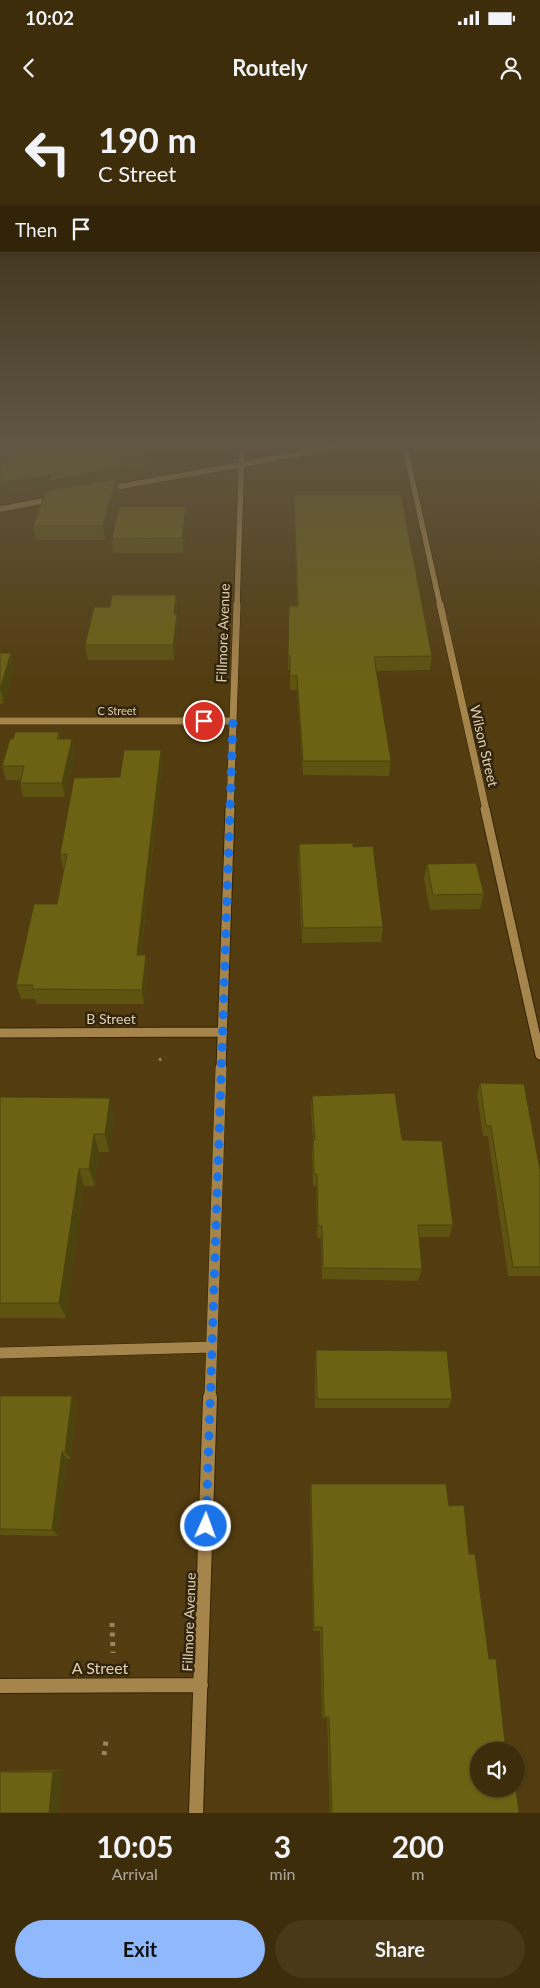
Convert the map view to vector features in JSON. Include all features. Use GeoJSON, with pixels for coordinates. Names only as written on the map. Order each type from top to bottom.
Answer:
{"type":"FeatureCollection","features":[{"type":"Feature","properties":{"kind":"street","name":"Fillmore Avenue"},"geometry":{"type":"LineString","coordinates":[[196,1813],[240,523]]}},
{"type":"Feature","properties":{"kind":"street","name":"Wilson Street"},"geometry":{"type":"LineString","coordinates":[[422,523],[540,1055]]}},
{"type":"Feature","properties":{"kind":"street","name":"C Street"},"geometry":{"type":"LineString","coordinates":[[0,721],[233,720]]}},
{"type":"Feature","properties":{"kind":"street","name":"B Street"},"geometry":{"type":"LineString","coordinates":[[0,1033],[223,1032]]}},
{"type":"Feature","properties":{"kind":"street"},"geometry":{"type":"LineString","coordinates":[[0,1353],[212,1347]]}},
{"type":"Feature","properties":{"kind":"street","name":"A Street"},"geometry":{"type":"LineString","coordinates":[[0,1686],[200,1685]]}},
{"type":"Feature","properties":{"kind":"path"},"geometry":{"type":"LineString","coordinates":[[159,1060],[164,1057]]}},
{"type":"Feature","properties":{"kind":"path"},"geometry":{"type":"LineString","coordinates":[[112,1623],[113,1653]]}},
{"type":"Feature","properties":{"kind":"path"},"geometry":{"type":"LineString","coordinates":[[104,1755],[106,1741]]}},
{"type":"Feature","properties":{"kind":"building"},"geometry":{"type":"Polygon","coordinates":[[[34,523],[104,523],[103,526],[33,526],[34,523]]]}},
{"type":"Feature","properties":{"kind":"building"},"geometry":{"type":"Polygon","coordinates":[[[116,523],[184,523],[182,538],[112,539],[116,523]]]}},
{"type":"Feature","properties":{"kind":"building"},"geometry":{"type":"Polygon","coordinates":[[[295,523],[406,523],[432,656],[374,657],[391,761],[303,761],[297,676],[290,676],[290,656],[288,656],[289,606],[298,606],[295,523]]]}},
{"type":"Feature","properties":{"kind":"building"},"geometry":{"type":"Polygon","coordinates":[[[112,595],[176,595],[174,614],[177,614],[173,645],[85,645],[94,607],[110,607],[112,595]]]}},
{"type":"Feature","properties":{"kind":"building"},"geometry":{"type":"Polygon","coordinates":[[[0,653],[11,653],[0,689],[0,653]]]}},
{"type":"Feature","properties":{"kind":"building"},"geometry":{"type":"Polygon","coordinates":[[[15,732],[59,732],[57,739],[72,739],[62,783],[20,783],[24,766],[2,766],[10,739],[13,739],[15,732]]]}},
{"type":"Feature","properties":{"kind":"building"},"geometry":{"type":"Polygon","coordinates":[[[124,750],[161,750],[137,955],[146,955],[142,990],[32,989],[33,985],[16,985],[34,904],[57,904],[67,854],[60,854],[74,778],[120,777],[124,750]]]}},
{"type":"Feature","properties":{"kind":"building"},"geometry":{"type":"Polygon","coordinates":[[[353,843],[353,847],[373,846],[383,927],[303,928],[299,844],[353,843]]]}},
{"type":"Feature","properties":{"kind":"building"},"geometry":{"type":"Polygon","coordinates":[[[476,863],[484,894],[433,895],[427,864],[476,863]]]}},
{"type":"Feature","properties":{"kind":"building"},"geometry":{"type":"Polygon","coordinates":[[[480,1083],[524,1084],[540,1170],[540,1267],[513,1267],[491,1126],[486,1126],[480,1083]]]}},
{"type":"Feature","properties":{"kind":"building"},"geometry":{"type":"Polygon","coordinates":[[[395,1093],[402,1140],[442,1141],[453,1225],[418,1225],[422,1269],[323,1268],[322,1226],[318,1226],[317,1174],[314,1174],[313,1140],[315,1140],[312,1096],[395,1093]]]}},
{"type":"Feature","properties":{"kind":"building"},"geometry":{"type":"Polygon","coordinates":[[[0,1097],[110,1098],[105,1134],[94,1134],[89,1169],[79,1169],[59,1303],[0,1303],[0,1097]]]}},
{"type":"Feature","properties":{"kind":"building"},"geometry":{"type":"Polygon","coordinates":[[[316,1350],[447,1351],[452,1399],[317,1399],[316,1350]]]}},
{"type":"Feature","properties":{"kind":"building"},"geometry":{"type":"Polygon","coordinates":[[[0,1396],[72,1396],[65,1452],[62,1452],[52,1530],[0,1529],[0,1396]]]}},
{"type":"Feature","properties":{"kind":"building"},"geometry":{"type":"Polygon","coordinates":[[[311,1484],[446,1484],[449,1506],[464,1505],[469,1554],[475,1554],[489,1659],[496,1659],[505,1742],[470,1742],[470,1797],[517,1797],[519,1813],[332,1813],[329,1717],[324,1717],[322,1627],[314,1627],[311,1484]]]}},
{"type":"Feature","properties":{"kind":"building"},"geometry":{"type":"Polygon","coordinates":[[[0,1772],[53,1772],[49,1813],[0,1813],[0,1772]]]}},
{"type":"Feature","properties":{"kind":"route"},"geometry":{"type":"LineString","coordinates":[[204,721],[233,720],[206,1526]]}}]}
